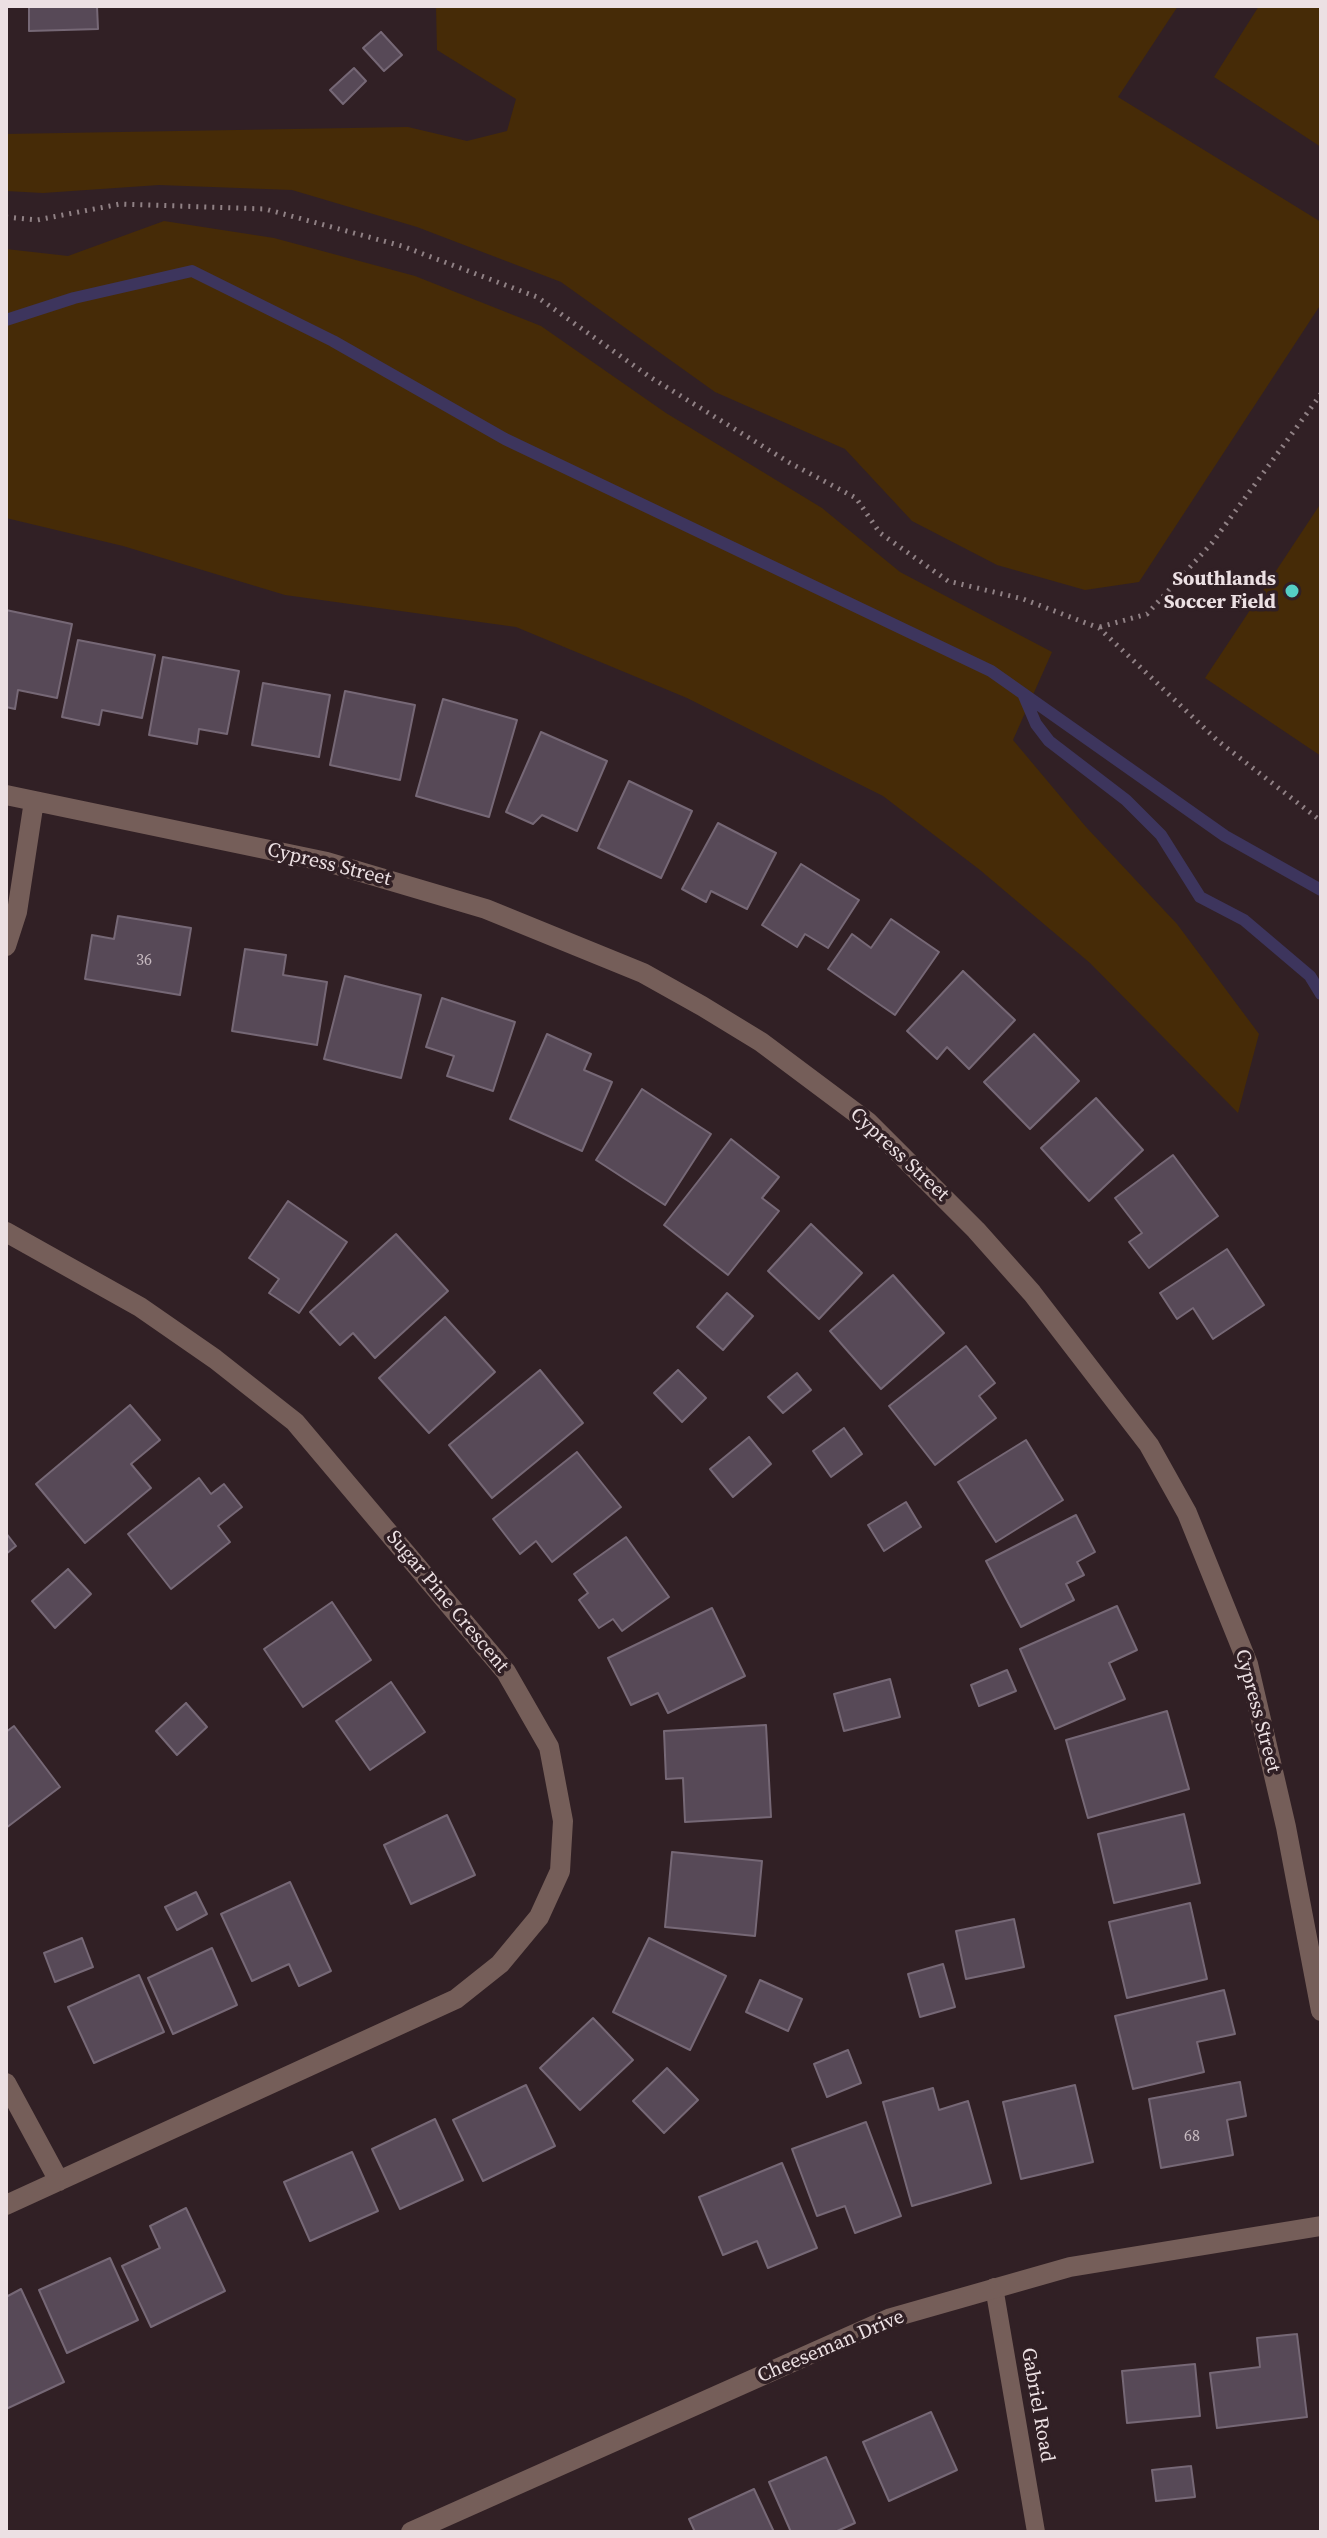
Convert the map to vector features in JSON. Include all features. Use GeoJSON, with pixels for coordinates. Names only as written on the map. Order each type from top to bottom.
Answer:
{"type":"FeatureCollection","features":[{"type":"Feature","properties":{"kind":"street","name":"Cypress Street"},"geometry":{"type":"LineString","coordinates":[[6,795],[327,862],[486,909],[643,973],[690,999],[761,1042],[868,1122],[976,1230],[1032,1293],[1149,1445],[1187,1513],[1248,1664],[1286,1827],[1321,2011]]}},
{"type":"Feature","properties":{"kind":"street"},"geometry":{"type":"LineString","coordinates":[[6,946],[17,912],[34,801]]}},
{"type":"Feature","properties":{"kind":"street","name":"Sugar Pine Crescent"},"geometry":{"type":"LineString","coordinates":[[6,1232],[140,1307],[215,1359],[295,1422],[506,1672],[549,1747],[563,1821],[560,1871],[539,1917],[500,1964],[456,1999],[6,2205]]}},
{"type":"Feature","properties":{"kind":"street"},"geometry":{"type":"LineString","coordinates":[[6,2083],[59,2181]]}},
{"type":"Feature","properties":{"kind":"street","name":"Cheeseman Drive"},"geometry":{"type":"LineString","coordinates":[[411,2532],[891,2318],[1070,2267],[1321,2226]]}},
{"type":"Feature","properties":{"kind":"lane","name":"Gabriel Road"},"geometry":{"type":"LineString","coordinates":[[994,2287],[1036,2532]]}},
{"type":"Feature","properties":{"kind":"path"},"geometry":{"type":"LineString","coordinates":[[6,217],[37,220],[120,204],[265,209],[402,246],[537,297],[650,377],[790,463],[856,498],[880,533],[948,581],[1023,599],[1099,628],[1218,741],[1321,821]]}},
{"type":"Feature","properties":{"kind":"path"},"geometry":{"type":"LineString","coordinates":[[1099,628],[1147,614],[1212,543],[1321,394]]}},
{"type":"Feature","properties":{"kind":"shaded area"},"geometry":{"type":"Polygon","coordinates":[[[436,6],[1178,6],[1118,97],[1321,222],[1321,304],[1139,582],[1085,590],[997,565],[912,521],[845,449],[715,392],[561,282],[417,227],[292,190],[159,185],[43,193],[6,191],[6,134],[408,127],[467,141],[507,131],[516,99],[437,50],[436,6]]]}},
{"type":"Feature","properties":{"kind":"shaded area"},"geometry":{"type":"Polygon","coordinates":[[[1259,6],[1321,6],[1321,147],[1214,77],[1259,6]]]}},
{"type":"Feature","properties":{"kind":"shaded area"},"geometry":{"type":"Polygon","coordinates":[[[164,221],[274,238],[415,276],[541,326],[666,413],[822,508],[900,572],[1052,652],[1013,740],[1086,827],[1177,924],[1259,1034],[1238,1113],[1090,963],[980,870],[883,796],[687,698],[516,627],[285,595],[123,546],[6,518],[6,249],[68,256],[164,221]]]}},
{"type":"Feature","properties":{"kind":"shaded area","name":"Southlands Soccer Field"},"geometry":{"type":"Polygon","coordinates":[[[1321,503],[1321,756],[1205,678],[1321,503]]]}},
{"type":"Feature","properties":{"kind":"building"},"geometry":{"type":"Polygon","coordinates":[[[29,6],[97,6],[98,29],[29,31],[29,6]]]}},
{"type":"Feature","properties":{"kind":"building"},"geometry":{"type":"Polygon","coordinates":[[[381,32],[402,55],[384,71],[363,48],[381,32]]]}},
{"type":"Feature","properties":{"kind":"building"},"geometry":{"type":"Polygon","coordinates":[[[354,68],[366,81],[343,104],[330,90],[354,68]]]}},
{"type":"Feature","properties":{"kind":"building"},"geometry":{"type":"Polygon","coordinates":[[[6,610],[72,624],[57,698],[18,690],[15,709],[6,707],[6,610]]]}},
{"type":"Feature","properties":{"kind":"building"},"geometry":{"type":"Polygon","coordinates":[[[78,640],[155,655],[142,718],[102,710],[99,725],[62,717],[78,640]]]}},
{"type":"Feature","properties":{"kind":"building"},"geometry":{"type":"Polygon","coordinates":[[[163,657],[239,671],[227,734],[199,729],[197,744],[149,735],[163,657]]]}},
{"type":"Feature","properties":{"kind":"building"},"geometry":{"type":"Polygon","coordinates":[[[263,683],[330,695],[319,757],[252,745],[263,683]]]}},
{"type":"Feature","properties":{"kind":"building"},"geometry":{"type":"Polygon","coordinates":[[[345,691],[415,705],[400,780],[330,765],[345,691]]]}},
{"type":"Feature","properties":{"kind":"building"},"geometry":{"type":"Polygon","coordinates":[[[443,699],[517,720],[489,817],[416,796],[443,699]]]}},
{"type":"Feature","properties":{"kind":"building"},"geometry":{"type":"Polygon","coordinates":[[[541,732],[607,761],[577,831],[542,815],[533,824],[506,812],[541,732]]]}},
{"type":"Feature","properties":{"kind":"building"},"geometry":{"type":"Polygon","coordinates":[[[629,781],[692,811],[661,878],[598,848],[629,781]]]}},
{"type":"Feature","properties":{"kind":"building"},"geometry":{"type":"Polygon","coordinates":[[[718,823],[776,853],[747,909],[711,891],[706,902],[682,889],[718,823]]]}},
{"type":"Feature","properties":{"kind":"building"},"geometry":{"type":"Polygon","coordinates":[[[801,864],[859,900],[828,948],[805,934],[797,947],[762,925],[801,864]]]}},
{"type":"Feature","properties":{"kind":"building"},"geometry":{"type":"Polygon","coordinates":[[[118,916],[191,928],[180,995],[85,979],[92,935],[114,939],[118,916]]]}},
{"type":"Feature","properties":{"kind":"building"},"geometry":{"type":"Polygon","coordinates":[[[891,919],[939,952],[895,1015],[828,969],[852,934],[871,948],[891,919]]]}},
{"type":"Feature","properties":{"kind":"building"},"geometry":{"type":"Polygon","coordinates":[[[245,949],[286,955],[283,975],[327,982],[317,1045],[232,1031],[245,949]]]}},
{"type":"Feature","properties":{"kind":"building"},"geometry":{"type":"Polygon","coordinates":[[[963,971],[1015,1020],[969,1069],[947,1047],[937,1059],[907,1031],[963,971]]]}},
{"type":"Feature","properties":{"kind":"building"},"geometry":{"type":"Polygon","coordinates":[[[345,976],[421,995],[401,1078],[324,1059],[345,976]]]}},
{"type":"Feature","properties":{"kind":"building"},"geometry":{"type":"Polygon","coordinates":[[[442,998],[515,1022],[493,1091],[447,1076],[454,1056],[426,1047],[442,998]]]}},
{"type":"Feature","properties":{"kind":"building"},"geometry":{"type":"Polygon","coordinates":[[[547,1034],[591,1054],[584,1070],[612,1082],[582,1151],[510,1119],[547,1034]]]}},
{"type":"Feature","properties":{"kind":"building"},"geometry":{"type":"Polygon","coordinates":[[[1034,1034],[1079,1081],[1030,1129],[984,1082],[1034,1034]]]}},
{"type":"Feature","properties":{"kind":"building"},"geometry":{"type":"Polygon","coordinates":[[[642,1089],[711,1134],[665,1205],[596,1160],[642,1089]]]}},
{"type":"Feature","properties":{"kind":"building"},"geometry":{"type":"Polygon","coordinates":[[[1096,1098],[1143,1150],[1089,1201],[1041,1148],[1096,1098]]]}},
{"type":"Feature","properties":{"kind":"building"},"geometry":{"type":"Polygon","coordinates":[[[731,1139],[779,1177],[762,1198],[779,1211],[728,1275],[664,1225],[731,1139]]]}},
{"type":"Feature","properties":{"kind":"building"},"geometry":{"type":"Polygon","coordinates":[[[1173,1155],[1218,1216],[1149,1268],[1129,1242],[1142,1233],[1115,1198],[1173,1155]]]}},
{"type":"Feature","properties":{"kind":"building"},"geometry":{"type":"Polygon","coordinates":[[[288,1201],[347,1242],[299,1313],[269,1293],[279,1279],[249,1258],[288,1201]]]}},
{"type":"Feature","properties":{"kind":"building"},"geometry":{"type":"Polygon","coordinates":[[[811,1224],[862,1273],[819,1319],[768,1271],[811,1224]]]}},
{"type":"Feature","properties":{"kind":"building"},"geometry":{"type":"Polygon","coordinates":[[[396,1234],[448,1291],[375,1358],[353,1333],[340,1345],[310,1312],[396,1234]]]}},
{"type":"Feature","properties":{"kind":"building"},"geometry":{"type":"Polygon","coordinates":[[[1227,1249],[1264,1305],[1213,1339],[1193,1308],[1177,1319],[1160,1293],[1227,1249]]]}},
{"type":"Feature","properties":{"kind":"building"},"geometry":{"type":"Polygon","coordinates":[[[893,1275],[944,1333],[881,1389],[830,1331],[893,1275]]]}},
{"type":"Feature","properties":{"kind":"building"},"geometry":{"type":"Polygon","coordinates":[[[727,1293],[753,1316],[723,1350],[697,1327],[727,1293]]]}},
{"type":"Feature","properties":{"kind":"building"},"geometry":{"type":"Polygon","coordinates":[[[445,1317],[495,1372],[429,1433],[379,1378],[445,1317]]]}},
{"type":"Feature","properties":{"kind":"building"},"geometry":{"type":"Polygon","coordinates":[[[966,1346],[995,1383],[979,1396],[996,1418],[935,1465],[889,1406],[966,1346]]]}},
{"type":"Feature","properties":{"kind":"building"},"geometry":{"type":"Polygon","coordinates":[[[540,1370],[583,1423],[492,1498],[449,1445],[540,1370]]]}},
{"type":"Feature","properties":{"kind":"building"},"geometry":{"type":"Polygon","coordinates":[[[678,1370],[706,1398],[682,1422],[654,1393],[678,1370]]]}},
{"type":"Feature","properties":{"kind":"building"},"geometry":{"type":"Polygon","coordinates":[[[797,1373],[811,1390],[783,1413],[768,1397],[797,1373]]]}},
{"type":"Feature","properties":{"kind":"building"},"geometry":{"type":"Polygon","coordinates":[[[130,1405],[160,1440],[131,1464],[151,1488],[85,1543],[36,1484],[130,1405]]]}},
{"type":"Feature","properties":{"kind":"building"},"geometry":{"type":"Polygon","coordinates":[[[844,1428],[862,1454],[831,1477],[813,1451],[844,1428]]]}},
{"type":"Feature","properties":{"kind":"building"},"geometry":{"type":"Polygon","coordinates":[[[749,1437],[771,1464],[733,1497],[710,1469],[749,1437]]]}},
{"type":"Feature","properties":{"kind":"building"},"geometry":{"type":"Polygon","coordinates":[[[1026,1440],[1063,1500],[996,1542],[958,1482],[1026,1440]]]}},
{"type":"Feature","properties":{"kind":"building"},"geometry":{"type":"Polygon","coordinates":[[[577,1452],[621,1507],[552,1562],[536,1541],[520,1554],[493,1519],[577,1452]]]}},
{"type":"Feature","properties":{"kind":"building"},"geometry":{"type":"Polygon","coordinates":[[[199,1478],[211,1494],[224,1484],[242,1507],[218,1526],[230,1542],[171,1589],[128,1534],[199,1478]]]}},
{"type":"Feature","properties":{"kind":"building"},"geometry":{"type":"Polygon","coordinates":[[[906,1502],[921,1527],[884,1551],[868,1525],[906,1502]]]}},
{"type":"Feature","properties":{"kind":"building"},"geometry":{"type":"Polygon","coordinates":[[[1076,1515],[1095,1552],[1077,1562],[1084,1575],[1066,1584],[1074,1600],[1021,1627],[986,1561],[1076,1515]]]}},
{"type":"Feature","properties":{"kind":"building"},"geometry":{"type":"Polygon","coordinates":[[[6,1533],[16,1546],[6,1554],[6,1533]]]}},
{"type":"Feature","properties":{"kind":"building"},"geometry":{"type":"Polygon","coordinates":[[[626,1537],[669,1597],[622,1631],[613,1619],[599,1628],[579,1600],[588,1593],[574,1574],[626,1537]]]}},
{"type":"Feature","properties":{"kind":"building"},"geometry":{"type":"Polygon","coordinates":[[[68,1569],[91,1594],[55,1628],[32,1601],[68,1569]]]}},
{"type":"Feature","properties":{"kind":"building"},"geometry":{"type":"Polygon","coordinates":[[[332,1602],[371,1660],[303,1707],[264,1649],[332,1602]]]}},
{"type":"Feature","properties":{"kind":"building"},"geometry":{"type":"Polygon","coordinates":[[[1117,1606],[1137,1650],[1109,1663],[1125,1699],[1055,1729],[1020,1649],[1117,1606]]]}},
{"type":"Feature","properties":{"kind":"building"},"geometry":{"type":"Polygon","coordinates":[[[712,1608],[745,1676],[668,1713],[658,1693],[631,1705],[608,1658],[712,1608]]]}},
{"type":"Feature","properties":{"kind":"building"},"geometry":{"type":"Polygon","coordinates":[[[1007,1670],[1016,1691],[979,1706],[971,1685],[1007,1670]]]}},
{"type":"Feature","properties":{"kind":"building"},"geometry":{"type":"Polygon","coordinates":[[[890,1679],[900,1717],[844,1731],[834,1694],[890,1679]]]}},
{"type":"Feature","properties":{"kind":"building"},"geometry":{"type":"Polygon","coordinates":[[[391,1682],[425,1732],[370,1770],[336,1721],[391,1682]]]}},
{"type":"Feature","properties":{"kind":"building"},"geometry":{"type":"Polygon","coordinates":[[[186,1703],[207,1727],[177,1755],[156,1731],[186,1703]]]}},
{"type":"Feature","properties":{"kind":"building"},"geometry":{"type":"Polygon","coordinates":[[[1167,1711],[1189,1789],[1088,1818],[1066,1740],[1167,1711]]]}},
{"type":"Feature","properties":{"kind":"building"},"geometry":{"type":"Polygon","coordinates":[[[766,1725],[771,1817],[685,1822],[683,1778],[666,1779],[664,1731],[766,1725]]]}},
{"type":"Feature","properties":{"kind":"building"},"geometry":{"type":"Polygon","coordinates":[[[14,1726],[60,1787],[6,1828],[6,1732],[14,1726]]]}},
{"type":"Feature","properties":{"kind":"building"},"geometry":{"type":"Polygon","coordinates":[[[1184,1814],[1200,1883],[1114,1903],[1098,1834],[1184,1814]]]}},
{"type":"Feature","properties":{"kind":"building"},"geometry":{"type":"Polygon","coordinates":[[[447,1815],[475,1875],[411,1904],[384,1845],[447,1815]]]}},
{"type":"Feature","properties":{"kind":"building"},"geometry":{"type":"Polygon","coordinates":[[[672,1852],[762,1861],[755,1936],[665,1927],[672,1852]]]}},
{"type":"Feature","properties":{"kind":"building"},"geometry":{"type":"Polygon","coordinates":[[[290,1882],[331,1971],[299,1986],[289,1964],[252,1981],[221,1914],[290,1882]]]}},
{"type":"Feature","properties":{"kind":"building"},"geometry":{"type":"Polygon","coordinates":[[[196,1892],[207,1914],[177,1930],[165,1907],[196,1892]]]}},
{"type":"Feature","properties":{"kind":"building"},"geometry":{"type":"Polygon","coordinates":[[[1190,1903],[1207,1979],[1127,1998],[1109,1922],[1190,1903]]]}},
{"type":"Feature","properties":{"kind":"building"},"geometry":{"type":"Polygon","coordinates":[[[1014,1919],[1024,1967],[966,1979],[956,1931],[1014,1919]]]}},
{"type":"Feature","properties":{"kind":"building"},"geometry":{"type":"Polygon","coordinates":[[[82,1938],[93,1967],[55,1982],[44,1953],[82,1938]]]}},
{"type":"Feature","properties":{"kind":"building"},"geometry":{"type":"Polygon","coordinates":[[[649,1938],[726,1976],[690,2050],[613,2012],[649,1938]]]}},
{"type":"Feature","properties":{"kind":"building"},"geometry":{"type":"Polygon","coordinates":[[[212,1948],[237,2005],[173,2034],[148,1978],[212,1948]]]}},
{"type":"Feature","properties":{"kind":"building"},"geometry":{"type":"Polygon","coordinates":[[[943,1964],[955,2007],[920,2017],[908,1974],[943,1964]]]}},
{"type":"Feature","properties":{"kind":"building"},"geometry":{"type":"Polygon","coordinates":[[[139,1975],[164,2032],[94,2063],[68,2007],[139,1975]]]}},
{"type":"Feature","properties":{"kind":"building"},"geometry":{"type":"Polygon","coordinates":[[[760,1980],[802,1999],[788,2031],[746,2012],[760,1980]]]}},
{"type":"Feature","properties":{"kind":"building"},"geometry":{"type":"Polygon","coordinates":[[[1224,1990],[1235,2034],[1197,2042],[1204,2072],[1133,2089],[1115,2016],[1224,1990]]]}},
{"type":"Feature","properties":{"kind":"building"},"geometry":{"type":"Polygon","coordinates":[[[593,2018],[633,2060],[580,2110],[540,2068],[593,2018]]]}},
{"type":"Feature","properties":{"kind":"building"},"geometry":{"type":"Polygon","coordinates":[[[848,2050],[861,2083],[827,2097],[814,2064],[848,2050]]]}},
{"type":"Feature","properties":{"kind":"building"},"geometry":{"type":"Polygon","coordinates":[[[667,2068],[698,2100],[664,2133],[633,2101],[667,2068]]]}},
{"type":"Feature","properties":{"kind":"building"},"geometry":{"type":"Polygon","coordinates":[[[1240,2082],[1246,2116],[1227,2120],[1233,2155],[1161,2168],[1149,2099],[1240,2082]]]}},
{"type":"Feature","properties":{"kind":"building"},"geometry":{"type":"Polygon","coordinates":[[[526,2085],[555,2146],[483,2181],[453,2120],[526,2085]]]}},
{"type":"Feature","properties":{"kind":"building"},"geometry":{"type":"Polygon","coordinates":[[[1075,2085],[1093,2162],[1021,2179],[1003,2102],[1075,2085]]]}},
{"type":"Feature","properties":{"kind":"building"},"geometry":{"type":"Polygon","coordinates":[[[933,2088],[939,2110],[968,2101],[991,2183],[912,2206],[883,2102],[933,2088]]]}},
{"type":"Feature","properties":{"kind":"building"},"geometry":{"type":"Polygon","coordinates":[[[435,2119],[463,2180],[400,2209],[372,2149],[435,2119]]]}},
{"type":"Feature","properties":{"kind":"building"},"geometry":{"type":"Polygon","coordinates":[[[866,2122],[901,2216],[855,2233],[845,2206],[817,2216],[792,2149],[866,2122]]]}},
{"type":"Feature","properties":{"kind":"building"},"geometry":{"type":"Polygon","coordinates":[[[352,2152],[378,2211],[310,2241],[284,2182],[352,2152]]]}},
{"type":"Feature","properties":{"kind":"building"},"geometry":{"type":"Polygon","coordinates":[[[782,2163],[817,2248],[768,2268],[757,2241],[723,2255],[699,2197],[782,2163]]]}},
{"type":"Feature","properties":{"kind":"building"},"geometry":{"type":"Polygon","coordinates":[[[186,2208],[225,2291],[151,2327],[122,2266],[160,2248],[150,2226],[186,2208]]]}},
{"type":"Feature","properties":{"kind":"building"},"geometry":{"type":"Polygon","coordinates":[[[110,2258],[138,2320],[67,2353],[39,2290],[110,2258]]]}},
{"type":"Feature","properties":{"kind":"building"},"geometry":{"type":"Polygon","coordinates":[[[21,2289],[64,2382],[6,2409],[6,2297],[21,2289]]]}},
{"type":"Feature","properties":{"kind":"building"},"geometry":{"type":"Polygon","coordinates":[[[1297,2334],[1307,2417],[1217,2428],[1210,2373],[1260,2367],[1257,2338],[1297,2334]]]}},
{"type":"Feature","properties":{"kind":"building"},"geometry":{"type":"Polygon","coordinates":[[[1195,2364],[1200,2416],[1127,2423],[1122,2371],[1195,2364]]]}},
{"type":"Feature","properties":{"kind":"building"},"geometry":{"type":"Polygon","coordinates":[[[931,2412],[957,2470],[889,2501],[863,2442],[931,2412]]]}},
{"type":"Feature","properties":{"kind":"building"},"geometry":{"type":"Polygon","coordinates":[[[826,2457],[855,2523],[835,2532],[791,2532],[769,2482],[826,2457]]]}},
{"type":"Feature","properties":{"kind":"building"},"geometry":{"type":"Polygon","coordinates":[[[1191,2466],[1195,2497],[1156,2501],[1152,2470],[1191,2466]]]}},
{"type":"Feature","properties":{"kind":"building"},"geometry":{"type":"Polygon","coordinates":[[[754,2489],[774,2532],[695,2532],[689,2519],[754,2489]]]}},
{"type":"Feature","properties":{"kind":"waterway"},"geometry":{"type":"LineString","coordinates":[[6,320],[74,298],[192,271],[333,341],[505,439],[991,671],[1225,836],[1321,890]]}},
{"type":"Feature","properties":{"kind":"waterway"},"geometry":{"type":"LineString","coordinates":[[1024,696],[1036,724],[1049,741],[1126,800],[1161,835],[1200,897],[1244,920],[1310,976],[1321,994]]}},
{"type":"Feature","properties":{"kind":"place","name":"Southlands Soccer Field"},"geometry":{"type":"Point","coordinates":[1292,591]}}]}
